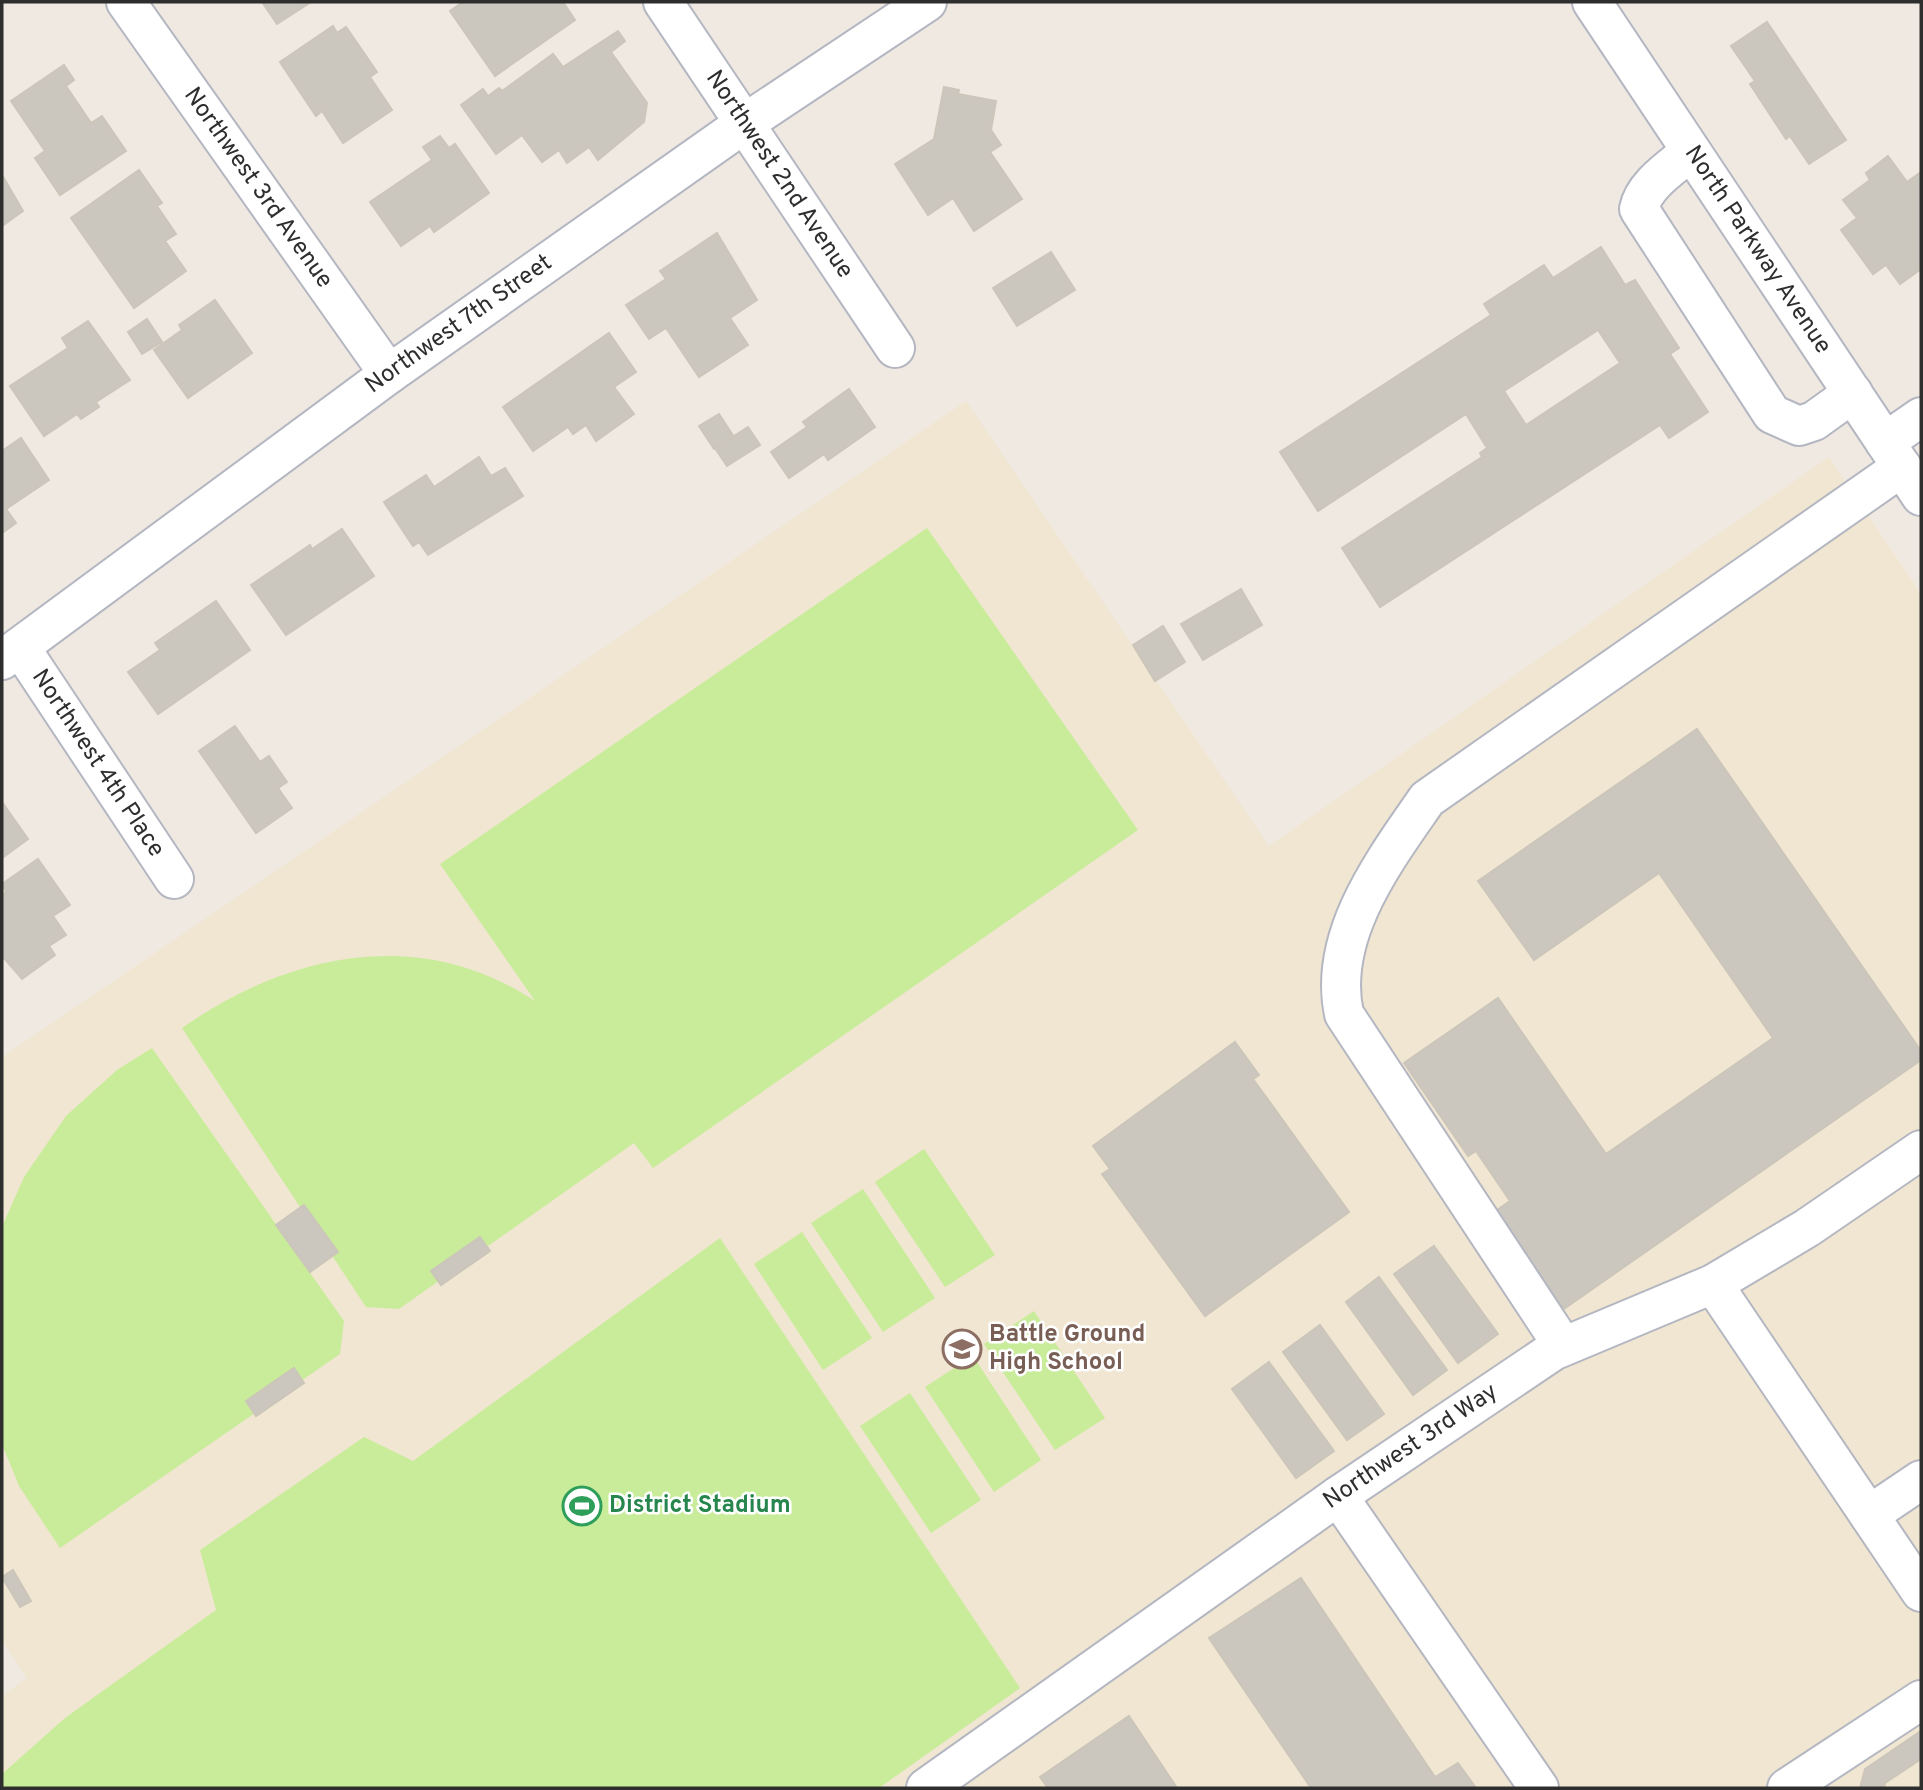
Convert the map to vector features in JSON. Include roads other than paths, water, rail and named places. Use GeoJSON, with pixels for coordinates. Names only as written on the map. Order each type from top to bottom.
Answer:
{"type":"FeatureCollection","features":[{"type":"Feature","properties":{"kind":"street","name":"Northwest 3rd Avenue"},"geometry":{"type":"LineString","coordinates":[[126,2],[389,374]]}},
{"type":"Feature","properties":{"kind":"street","name":"Northwest 2nd Avenue"},"geometry":{"type":"LineString","coordinates":[[663,2],[895,348]]}},
{"type":"Feature","properties":{"kind":"street","name":"Northwest 7th Street"},"geometry":{"type":"LineString","coordinates":[[11,654],[389,374],[744,123],[927,2]]}},
{"type":"Feature","properties":{"kind":"street","name":"North Parkway Avenue"},"geometry":{"type":"LineString","coordinates":[[1592,2],[1903,469]]}},
{"type":"Feature","properties":{"kind":"street"},"geometry":{"type":"LineString","coordinates":[[1692,151],[1650,187],[1641,197],[1639,209],[1772,414],[1798,426],[1814,421],[1853,393]]}},
{"type":"Feature","properties":{"kind":"street"},"geometry":{"type":"LineString","coordinates":[[1563,1346],[1344,1014],[1340,995],[1354,917],[1382,864],[1427,799],[1903,469],[1921,417]]}},
{"type":"Feature","properties":{"kind":"street","name":"Northwest 4th Place"},"geometry":{"type":"LineString","coordinates":[[11,654],[174,879]]}},
{"type":"Feature","properties":{"kind":"street","name":"Northwest 3rd Way"},"geometry":{"type":"LineString","coordinates":[[926,1788],[1338,1496],[1563,1346],[1713,1284],[1785,1242],[1921,1150]]}},
{"type":"Feature","properties":{"kind":"street"},"geometry":{"type":"LineString","coordinates":[[1713,1284],[1921,1592]]}},
{"type":"Feature","properties":{"kind":"street"},"geometry":{"type":"LineString","coordinates":[[1869,1515],[1921,1480]]}},
{"type":"Feature","properties":{"kind":"street"},"geometry":{"type":"LineString","coordinates":[[1338,1496],[1539,1788]]}},
{"type":"Feature","properties":{"kind":"street"},"geometry":{"type":"LineString","coordinates":[[1787,1788],[1921,1700]]}},
{"type":"Feature","properties":{"kind":"place","name":"Battle Ground High School"},"geometry":{"type":"Point","coordinates":[962,1349]}},
{"type":"Feature","properties":{"kind":"place","name":"District Stadium"},"geometry":{"type":"Point","coordinates":[582,1506]}}]}
